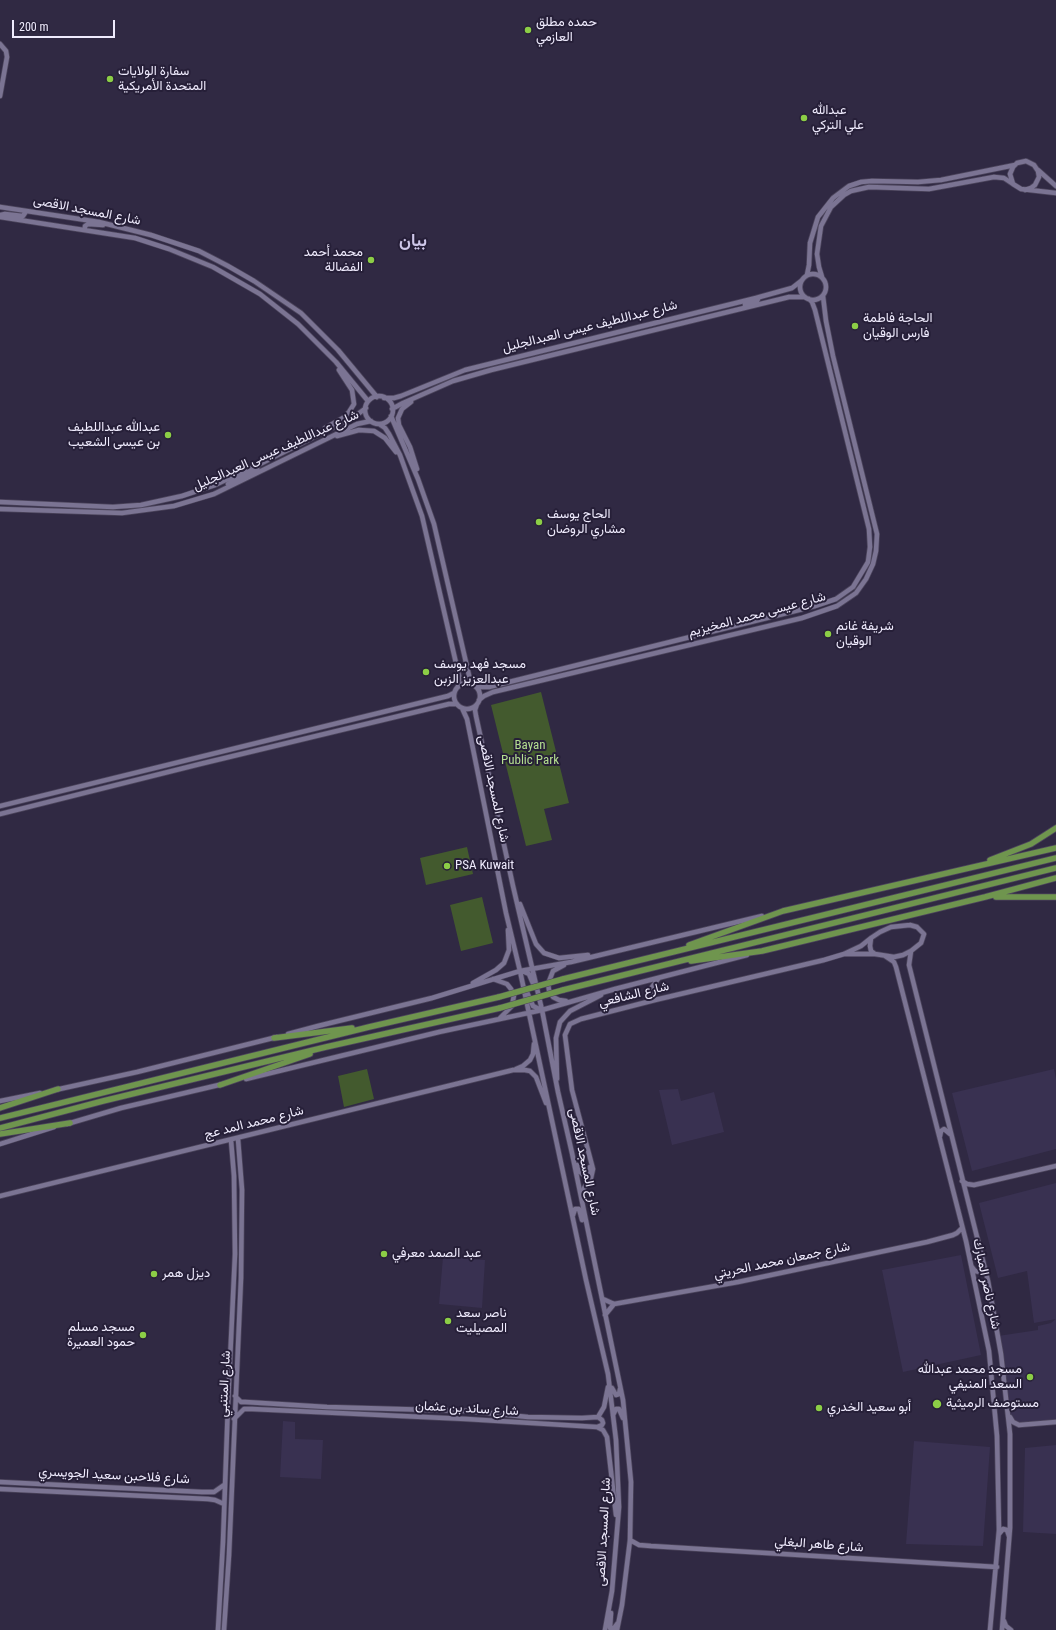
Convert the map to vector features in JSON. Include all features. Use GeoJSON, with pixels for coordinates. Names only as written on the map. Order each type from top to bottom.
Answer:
{"type":"FeatureCollection","features":[{"type":"Feature","properties":{"kind":"highway"},"geometry":{"type":"LineString","coordinates":[[972,867],[1031,844],[1056,828]]}},
{"type":"Feature","properties":{"kind":"highway"},"geometry":{"type":"LineString","coordinates":[[666,954],[783,911],[1056,848]]}},
{"type":"Feature","properties":{"kind":"highway"},"geometry":{"type":"LineString","coordinates":[[0,1118],[369,1027],[499,997],[563,979],[1056,858]]}},
{"type":"Feature","properties":{"kind":"highway"},"geometry":{"type":"LineString","coordinates":[[0,1128],[103,1101],[326,1047],[500,1008],[563,990],[1056,868]]}},
{"type":"Feature","properties":{"kind":"highway"},"geometry":{"type":"LineString","coordinates":[[669,964],[762,951],[985,897],[1056,878]]}},
{"type":"Feature","properties":{"kind":"highway"},"geometry":{"type":"LineString","coordinates":[[985,897],[1056,896]]}},
{"type":"Feature","properties":{"kind":"highway"},"geometry":{"type":"LineString","coordinates":[[274,1038],[369,1027]]}},
{"type":"Feature","properties":{"kind":"highway"},"geometry":{"type":"LineString","coordinates":[[220,1085],[308,1055],[326,1047]]}},
{"type":"Feature","properties":{"kind":"highway"},"geometry":{"type":"LineString","coordinates":[[0,1108],[58,1089]]}},
{"type":"Feature","properties":{"kind":"highway"},"geometry":{"type":"LineString","coordinates":[[0,1134],[70,1123]]}},
{"type":"Feature","properties":{"kind":"street"},"geometry":{"type":"LineString","coordinates":[[0,44],[6,51],[7,57],[0,96]]}},
{"type":"Feature","properties":{"kind":"street"},"geometry":{"type":"LineString","coordinates":[[807,276],[810,243],[818,217],[833,198],[849,186],[861,182],[872,181],[918,182],[941,180],[1015,165],[1022,161],[1026,161],[1034,165],[1056,186]]}},
{"type":"Feature","properties":{"kind":"street"},"geometry":{"type":"LineString","coordinates":[[1013,184],[1010,174],[1015,165]]}},
{"type":"Feature","properties":{"kind":"street"},"geometry":{"type":"LineString","coordinates":[[1025,190],[1033,187],[1037,183],[1039,174],[1037,168]]}},
{"type":"Feature","properties":{"kind":"street"},"geometry":{"type":"LineString","coordinates":[[822,277],[815,274],[807,276],[802,281],[801,290],[807,298],[816,300],[822,296],[826,286],[819,267],[817,254],[821,226],[834,204],[851,191],[869,187],[930,189],[994,177],[1004,178],[1018,188],[1025,190],[1056,193]]}},
{"type":"Feature","properties":{"kind":"street","name":"شارع المسجد الاقصى"},"geometry":{"type":"LineString","coordinates":[[0,207],[108,224],[168,240],[199,251],[228,266],[301,313],[338,350],[377,397]]}},
{"type":"Feature","properties":{"kind":"street"},"geometry":{"type":"LineString","coordinates":[[0,216],[5,214],[23,216],[26,214],[25,211]]}},
{"type":"Feature","properties":{"kind":"street","name":"شارع المسجد الاقصى"},"geometry":{"type":"LineString","coordinates":[[0,216],[135,238],[195,259],[227,274],[260,294],[314,338],[368,401]]}},
{"type":"Feature","properties":{"kind":"street"},"geometry":{"type":"LineString","coordinates":[[85,229],[85,226],[88,224],[104,226],[108,224]]}},
{"type":"Feature","properties":{"kind":"street","name":"شارع عبداللطيف عيسى العبدالجليل"},"geometry":{"type":"LineString","coordinates":[[384,398],[394,398],[465,370],[532,352],[563,346],[618,331],[756,298],[792,288],[802,281]]}},
{"type":"Feature","properties":{"kind":"street","name":"شارع عبداللطيف عيسى العبدالجليل"},"geometry":{"type":"LineString","coordinates":[[392,409],[453,381],[510,365],[795,296],[807,298]]}},
{"type":"Feature","properties":{"kind":"street","name":"شارع عيسى محمد المخيزيم"},"geometry":{"type":"LineString","coordinates":[[478,702],[484,696],[506,689],[755,629],[829,609],[849,598],[862,586],[873,564],[876,551],[877,534],[826,321],[822,296]]}},
{"type":"Feature","properties":{"kind":"street"},"geometry":{"type":"LineString","coordinates":[[739,309],[743,305],[757,301],[758,299],[756,298]]}},
{"type":"Feature","properties":{"kind":"street","name":"شارع عيسى محمد المخيزيم"},"geometry":{"type":"LineString","coordinates":[[476,687],[490,687],[829,602],[847,592],[858,580],[868,562],[870,547],[868,525],[814,306],[807,298]]}},
{"type":"Feature","properties":{"kind":"street"},"geometry":{"type":"LineString","coordinates":[[819,325],[821,320],[826,321]]}},
{"type":"Feature","properties":{"kind":"street"},"geometry":{"type":"LineString","coordinates":[[314,338],[320,339],[321,333]]}},
{"type":"Feature","properties":{"kind":"street"},"geometry":{"type":"LineString","coordinates":[[540,358],[538,356],[539,354],[563,346]]}},
{"type":"Feature","properties":{"kind":"street"},"geometry":{"type":"LineString","coordinates":[[310,438],[322,429],[343,418],[354,404],[354,397],[349,385],[326,352]]}},
{"type":"Feature","properties":{"kind":"street"},"geometry":{"type":"LineString","coordinates":[[510,365],[514,361],[533,356],[534,354],[532,352]]}},
{"type":"Feature","properties":{"kind":"street"},"geometry":{"type":"LineString","coordinates":[[418,479],[415,460],[399,425],[398,418],[402,409],[420,396]]}},
{"type":"Feature","properties":{"kind":"street"},"geometry":{"type":"LineString","coordinates":[[458,687],[459,676],[424,523],[415,494],[400,456],[389,434],[385,428],[371,421],[367,417],[366,408],[368,401],[377,397],[384,398],[390,402],[392,409],[391,416],[418,479],[434,524],[471,684]]}},
{"type":"Feature","properties":{"kind":"street","name":"شارع عبداللطيف عيسى العبدالجليل"},"geometry":{"type":"LineString","coordinates":[[0,502],[113,507],[141,505],[182,496],[215,485],[258,465],[357,416],[366,408]]}},
{"type":"Feature","properties":{"kind":"street"},"geometry":{"type":"LineString","coordinates":[[379,424],[386,422],[391,416]]}},
{"type":"Feature","properties":{"kind":"street","name":"شارع عبداللطيف عيسى العبدالجليل"},"geometry":{"type":"LineString","coordinates":[[0,509],[122,513],[174,506],[206,497],[357,424],[371,421]]}},
{"type":"Feature","properties":{"kind":"street"},"geometry":{"type":"LineString","coordinates":[[328,438],[359,430],[374,431],[384,438],[400,456]]}},
{"type":"Feature","properties":{"kind":"street"},"geometry":{"type":"LineString","coordinates":[[265,469],[263,467],[265,464],[287,453],[292,448]]}},
{"type":"Feature","properties":{"kind":"street"},"geometry":{"type":"LineString","coordinates":[[850,453],[852,450],[857,451]]}},
{"type":"Feature","properties":{"kind":"street"},"geometry":{"type":"LineString","coordinates":[[222,490],[229,483],[257,469],[258,465]]}},
{"type":"Feature","properties":{"kind":"street"},"geometry":{"type":"LineString","coordinates":[[29,510],[38,508],[68,509],[72,508],[74,505]]}},
{"type":"Feature","properties":{"kind":"street"},"geometry":{"type":"LineString","coordinates":[[75,512],[77,509],[113,507]]}},
{"type":"Feature","properties":{"kind":"street"},"geometry":{"type":"LineString","coordinates":[[868,525],[872,526],[874,522]]}},
{"type":"Feature","properties":{"kind":"street"},"geometry":{"type":"LineString","coordinates":[[869,534],[873,532],[877,534]]}},
{"type":"Feature","properties":{"kind":"street"},"geometry":{"type":"LineString","coordinates":[[765,618],[763,623],[766,626]]}},
{"type":"Feature","properties":{"kind":"street"},"geometry":{"type":"LineString","coordinates":[[754,621],[757,624],[755,629]]}},
{"type":"Feature","properties":{"kind":"street"},"geometry":{"type":"LineString","coordinates":[[599,660],[596,664],[600,667]]}},
{"type":"Feature","properties":{"kind":"street"},"geometry":{"type":"LineString","coordinates":[[588,662],[590,669]]}},
{"type":"Feature","properties":{"kind":"street"},"geometry":{"type":"LineString","coordinates":[[0,806],[448,696],[464,683],[471,684],[479,691],[478,702],[470,708],[462,708],[457,704],[454,697],[454,692]]}},
{"type":"Feature","properties":{"kind":"street"},"geometry":{"type":"LineString","coordinates":[[505,683],[503,687],[506,689]]}},
{"type":"Feature","properties":{"kind":"street","name":"شارع المسجد الاقصى"},"geometry":{"type":"LineString","coordinates":[[478,702],[475,710],[476,716],[513,886],[540,1000],[621,1388],[627,1431],[631,1482],[629,1552],[617,1630]]}},
{"type":"Feature","properties":{"kind":"street"},"geometry":{"type":"LineString","coordinates":[[1,814],[315,736],[449,704],[457,704]]}},
{"type":"Feature","properties":{"kind":"street","name":"شارع المسجد الاقصى"},"geometry":{"type":"LineString","coordinates":[[462,708],[467,718],[506,913],[608,1374],[618,1474],[618,1527],[612,1591],[605,1630]]}},
{"type":"Feature","properties":{"kind":"street"},"geometry":{"type":"LineString","coordinates":[[314,729],[312,734],[315,736]]}},
{"type":"Feature","properties":{"kind":"street"},"geometry":{"type":"LineString","coordinates":[[302,732],[305,734],[305,739]]}},
{"type":"Feature","properties":{"kind":"street"},"geometry":{"type":"LineString","coordinates":[[175,763],[173,768],[175,770]]}},
{"type":"Feature","properties":{"kind":"street"},"geometry":{"type":"LineString","coordinates":[[163,766],[166,768],[166,773]]}},
{"type":"Feature","properties":{"kind":"street"},"geometry":{"type":"LineString","coordinates":[[513,886],[536,944],[544,954],[559,958],[601,954]]}},
{"type":"Feature","properties":{"kind":"street"},"geometry":{"type":"LineString","coordinates":[[0,1101],[137,1072],[432,998],[520,971],[571,962],[783,911]]}},
{"type":"Feature","properties":{"kind":"street"},"geometry":{"type":"LineString","coordinates":[[461,989],[496,970],[506,959],[509,947],[506,913]]}},
{"type":"Feature","properties":{"kind":"street","name":"شارع الشافعي"},"geometry":{"type":"LineString","coordinates":[[586,1221],[583,1194],[586,1184],[592,1174],[591,1164],[572,1090],[565,1035],[570,1024],[576,1021],[656,1000],[786,970],[844,954],[861,946],[880,932],[891,927],[910,925],[917,927],[924,934],[921,943],[903,955],[894,957],[875,954],[844,954]]}},
{"type":"Feature","properties":{"kind":"street"},"geometry":{"type":"LineString","coordinates":[[871,938],[871,951],[875,954]]}},
{"type":"Feature","properties":{"kind":"street"},"geometry":{"type":"LineString","coordinates":[[0,1144],[128,1106],[439,1032],[542,1010],[615,988],[661,978],[762,951]]}},
{"type":"Feature","properties":{"kind":"street","name":"شارع ناصر المبارك"},"geometry":{"type":"LineString","coordinates":[[911,951],[909,964],[965,1196],[984,1265],[991,1295],[1001,1354],[1010,1434],[1009,1538],[1002,1630]]}},
{"type":"Feature","properties":{"kind":"street","name":"شارع ناصر المبارك"},"geometry":{"type":"LineString","coordinates":[[885,956],[896,964],[966,1241],[989,1351],[997,1436],[999,1534],[990,1630]]}},
{"type":"Feature","properties":{"kind":"street"},"geometry":{"type":"LineString","coordinates":[[570,1001],[560,1001],[554,998],[550,993],[548,984],[549,978],[553,971],[571,962]]}},
{"type":"Feature","properties":{"kind":"street"},"geometry":{"type":"LineString","coordinates":[[520,971],[529,975],[540,1000]]}},
{"type":"Feature","properties":{"kind":"street"},"geometry":{"type":"LineString","coordinates":[[656,1000],[652,987],[656,980],[661,978]]}},
{"type":"Feature","properties":{"kind":"street"},"geometry":{"type":"LineString","coordinates":[[492,979],[507,984],[512,989],[514,995],[514,1001],[511,1007],[496,1020]]}},
{"type":"Feature","properties":{"kind":"street"},"geometry":{"type":"LineString","coordinates":[[522,980],[532,1004],[537,1009],[542,1010]]}},
{"type":"Feature","properties":{"kind":"street"},"geometry":{"type":"LineString","coordinates":[[558,1092],[556,1038],[560,1022],[566,1014],[575,1008],[615,988]]}},
{"type":"Feature","properties":{"kind":"street","name":"شارع محمد المد عج"},"geometry":{"type":"LineString","coordinates":[[0,1196],[238,1139],[513,1070],[523,1066],[530,1060],[533,1054],[534,1041]]}},
{"type":"Feature","properties":{"kind":"street","name":"شارع محمد المد عج"},"geometry":{"type":"LineString","coordinates":[[513,1070],[530,1071],[536,1077],[550,1111]]}},
{"type":"Feature","properties":{"kind":"street"},"geometry":{"type":"LineString","coordinates":[[939,1137],[941,1131],[944,1129],[950,1134]]}},
{"type":"Feature","properties":{"kind":"street","name":"شارع المتنبي"},"geometry":{"type":"LineString","coordinates":[[224,1630],[229,1555],[241,1278],[242,1206],[238,1139]]}},
{"type":"Feature","properties":{"kind":"street","name":"شارع المتنبي"},"geometry":{"type":"LineString","coordinates":[[218,1630],[224,1542],[224,1485],[235,1254],[234,1176],[231,1140]]}},
{"type":"Feature","properties":{"kind":"street"},"geometry":{"type":"LineString","coordinates":[[572,1153],[580,1172],[584,1175],[590,1170],[591,1164]]}},
{"type":"Feature","properties":{"kind":"street"},"geometry":{"type":"LineString","coordinates":[[962,1181],[969,1185],[982,1183],[1056,1166]]}},
{"type":"Feature","properties":{"kind":"street"},"geometry":{"type":"LineString","coordinates":[[965,1196],[973,1187],[982,1183]]}},
{"type":"Feature","properties":{"kind":"street"},"geometry":{"type":"LineString","coordinates":[[573,1218],[575,1209],[579,1208],[587,1240],[592,1250]]}},
{"type":"Feature","properties":{"kind":"street","name":"شارع جمعان محمد الحريتي"},"geometry":{"type":"LineString","coordinates":[[614,1304],[738,1282],[953,1235],[962,1228]]}},
{"type":"Feature","properties":{"kind":"street"},"geometry":{"type":"LineString","coordinates":[[953,1235],[966,1241]]}},
{"type":"Feature","properties":{"kind":"street"},"geometry":{"type":"LineString","coordinates":[[971,1266],[978,1272],[982,1271],[984,1265]]}},
{"type":"Feature","properties":{"kind":"street"},"geometry":{"type":"LineString","coordinates":[[603,1298],[614,1304],[606,1315]]}},
{"type":"Feature","properties":{"kind":"street"},"geometry":{"type":"LineString","coordinates":[[231,1332],[235,1333],[237,1336],[235,1361],[237,1366]]}},
{"type":"Feature","properties":{"kind":"street"},"geometry":{"type":"LineString","coordinates":[[989,1359],[994,1351],[1001,1354]]}},
{"type":"Feature","properties":{"kind":"street"},"geometry":{"type":"LineString","coordinates":[[608,1374],[616,1395],[619,1394],[621,1388]]}},
{"type":"Feature","properties":{"kind":"street"},"geometry":{"type":"LineString","coordinates":[[597,1427],[603,1423],[598,1417],[604,1407],[609,1382]]}},
{"type":"Feature","properties":{"kind":"street","name":"شارع ساند بن عثمان"},"geometry":{"type":"LineString","coordinates":[[235,1396],[241,1402],[327,1407],[467,1411],[528,1417],[598,1417]]}},
{"type":"Feature","properties":{"kind":"street"},"geometry":{"type":"LineString","coordinates":[[252,1402],[249,1404],[249,1408],[252,1409]]}},
{"type":"Feature","properties":{"kind":"street"},"geometry":{"type":"LineString","coordinates":[[234,1419],[244,1409],[252,1409]]}},
{"type":"Feature","properties":{"kind":"street","name":"شارع ساند بن عثمان"},"geometry":{"type":"LineString","coordinates":[[252,1409],[597,1427]]}},
{"type":"Feature","properties":{"kind":"street"},"geometry":{"type":"LineString","coordinates":[[613,1417],[615,1410],[619,1409],[627,1431]]}},
{"type":"Feature","properties":{"kind":"street"},"geometry":{"type":"LineString","coordinates":[[451,1419],[454,1414],[452,1411]]}},
{"type":"Feature","properties":{"kind":"street"},"geometry":{"type":"LineString","coordinates":[[466,1419],[465,1414],[467,1411]]}},
{"type":"Feature","properties":{"kind":"street"},"geometry":{"type":"LineString","coordinates":[[1008,1413],[1011,1420],[1019,1425]]}},
{"type":"Feature","properties":{"kind":"street"},"geometry":{"type":"LineString","coordinates":[[1010,1434],[1012,1429],[1019,1425],[1056,1422]]}},
{"type":"Feature","properties":{"kind":"street"},"geometry":{"type":"LineString","coordinates":[[597,1427],[603,1430],[607,1437],[618,1527]]}},
{"type":"Feature","properties":{"kind":"street","name":"شارع فلاحبن سعيد الجويسري"},"geometry":{"type":"LineString","coordinates":[[0,1482],[208,1492],[214,1492],[224,1485]]}},
{"type":"Feature","properties":{"kind":"street"},"geometry":{"type":"LineString","coordinates":[[125,1495],[123,1491],[127,1488]]}},
{"type":"Feature","properties":{"kind":"street","name":"شارع فلاحبن سعيد الجويسري"},"geometry":{"type":"LineString","coordinates":[[0,1489],[208,1499],[224,1504]]}},
{"type":"Feature","properties":{"kind":"street"},"geometry":{"type":"LineString","coordinates":[[208,1492],[210,1495],[208,1499]]}},
{"type":"Feature","properties":{"kind":"street"},"geometry":{"type":"LineString","coordinates":[[999,1534],[1003,1530],[1007,1530],[1009,1538]]}},
{"type":"Feature","properties":{"kind":"street","name":"شارع طاهر البغلي"},"geometry":{"type":"LineString","coordinates":[[630,1540],[639,1545],[997,1567]]}},
{"type":"Feature","properties":{"kind":"street"},"geometry":{"type":"LineString","coordinates":[[224,1542],[225,1556],[227,1557],[229,1555]]}},
{"type":"Feature","properties":{"kind":"street"},"geometry":{"type":"LineString","coordinates":[[629,1552],[634,1547],[639,1545]]}},
{"type":"Feature","properties":{"kind":"street"},"geometry":{"type":"LineString","coordinates":[[612,1591],[610,1628],[616,1627],[620,1615]]}},
{"type":"Feature","properties":{"kind":"street"},"geometry":{"type":"LineString","coordinates":[[1004,1618],[1006,1626],[1012,1630]]}},
{"type":"Feature","properties":{"kind":"shaded area"},"geometry":{"type":"Polygon","coordinates":[[[1054,1069],[1056,1079],[1056,1149],[972,1171],[952,1093],[1054,1069]]]}},
{"type":"Feature","properties":{"kind":"shaded area"},"geometry":{"type":"Polygon","coordinates":[[[678,1089],[681,1101],[714,1092],[724,1132],[672,1145],[659,1090],[678,1089]]]}},
{"type":"Feature","properties":{"kind":"shaded area"},"geometry":{"type":"Polygon","coordinates":[[[1056,1183],[1056,1319],[1034,1323],[1027,1271],[998,1278],[979,1203],[1056,1183]]]}},
{"type":"Feature","properties":{"kind":"shaded area"},"geometry":{"type":"Polygon","coordinates":[[[961,1255],[981,1355],[903,1372],[882,1270],[961,1255]]]}},
{"type":"Feature","properties":{"kind":"shaded area"},"geometry":{"type":"Polygon","coordinates":[[[443,1257],[485,1260],[482,1308],[439,1304],[443,1257]]]}},
{"type":"Feature","properties":{"kind":"shaded area"},"geometry":{"type":"Polygon","coordinates":[[[1056,1319],[1056,1422],[1019,1425],[1010,1417],[998,1336],[1038,1330],[1038,1326],[1051,1323],[1056,1319]]]}},
{"type":"Feature","properties":{"kind":"shaded area"},"geometry":{"type":"Polygon","coordinates":[[[283,1421],[295,1422],[295,1439],[323,1440],[321,1479],[280,1477],[283,1421]]]}},
{"type":"Feature","properties":{"kind":"shaded area"},"geometry":{"type":"Polygon","coordinates":[[[914,1441],[990,1447],[983,1546],[906,1544],[914,1441]]]}},
{"type":"Feature","properties":{"kind":"shaded area"},"geometry":{"type":"Polygon","coordinates":[[[1056,1445],[1056,1534],[1023,1532],[1025,1448],[1056,1445]]]}},
{"type":"Feature","properties":{"kind":"green space","name":"Bayan Public Park"},"geometry":{"type":"Polygon","coordinates":[[[541,692],[569,803],[544,809],[552,840],[526,846],[491,705],[541,692]]]}},
{"type":"Feature","properties":{"kind":"green space","name":"PSA Kuwait"},"geometry":{"type":"Polygon","coordinates":[[[467,847],[473,874],[426,885],[420,858],[467,847]]]}},
{"type":"Feature","properties":{"kind":"green space"},"geometry":{"type":"Polygon","coordinates":[[[482,897],[493,943],[461,951],[450,905],[482,897]]]}},
{"type":"Feature","properties":{"kind":"green space"},"geometry":{"type":"Polygon","coordinates":[[[367,1069],[374,1099],[344,1107],[338,1076],[367,1069]]]}},
{"type":"Feature","properties":{"kind":"place","name":"حمده مطلق العازمي"},"geometry":{"type":"Point","coordinates":[528,30]}},
{"type":"Feature","properties":{"kind":"place","name":"سفارة الولايات المتحدة الأمريكية"},"geometry":{"type":"Point","coordinates":[110,79]}},
{"type":"Feature","properties":{"kind":"place","name":"عبدالله علي التركي"},"geometry":{"type":"Point","coordinates":[804,118]}},
{"type":"Feature","properties":{"kind":"place","name":"محمد أحمد الفضالة"},"geometry":{"type":"Point","coordinates":[371,260]}},
{"type":"Feature","properties":{"kind":"place","name":"الحاجة فاطمة فارس الوقيان"},"geometry":{"type":"Point","coordinates":[855,326]}},
{"type":"Feature","properties":{"kind":"place","name":"عبدالله عبداللطيف بن عيسى الشعيب"},"geometry":{"type":"Point","coordinates":[168,435]}},
{"type":"Feature","properties":{"kind":"place","name":"الحاج يوسف مشاري الروضان"},"geometry":{"type":"Point","coordinates":[539,522]}},
{"type":"Feature","properties":{"kind":"place","name":"شريفة غانم الوقيان"},"geometry":{"type":"Point","coordinates":[828,634]}},
{"type":"Feature","properties":{"kind":"place","name":"مسجد فهد يوسف عبدالعزيز الزبن"},"geometry":{"type":"Point","coordinates":[426,672]}},
{"type":"Feature","properties":{"kind":"place","name":"PSA Kuwait"},"geometry":{"type":"Point","coordinates":[447,866]}},
{"type":"Feature","properties":{"kind":"place","name":"عبد الصمد معرفي"},"geometry":{"type":"Point","coordinates":[384,1254]}},
{"type":"Feature","properties":{"kind":"place","name":"ديزل همر"},"geometry":{"type":"Point","coordinates":[154,1274]}},
{"type":"Feature","properties":{"kind":"place","name":"ناصر سعد المصيليت"},"geometry":{"type":"Point","coordinates":[448,1321]}},
{"type":"Feature","properties":{"kind":"place","name":"مسجد مسلم حمود العميرة"},"geometry":{"type":"Point","coordinates":[143,1335]}},
{"type":"Feature","properties":{"kind":"place","name":"مسجد محمد عبدالله السعد المنيفي"},"geometry":{"type":"Point","coordinates":[1030,1377]}},
{"type":"Feature","properties":{"kind":"place","name":"مستوصف الرميثية"},"geometry":{"type":"Point","coordinates":[937,1404]}},
{"type":"Feature","properties":{"kind":"place","name":"أبو سعيد الخدري"},"geometry":{"type":"Point","coordinates":[819,1408]}},
{"type":"Feature","properties":{"kind":"district","name":"بيان"},"geometry":{"type":"Point","coordinates":[413,242]}}]}
